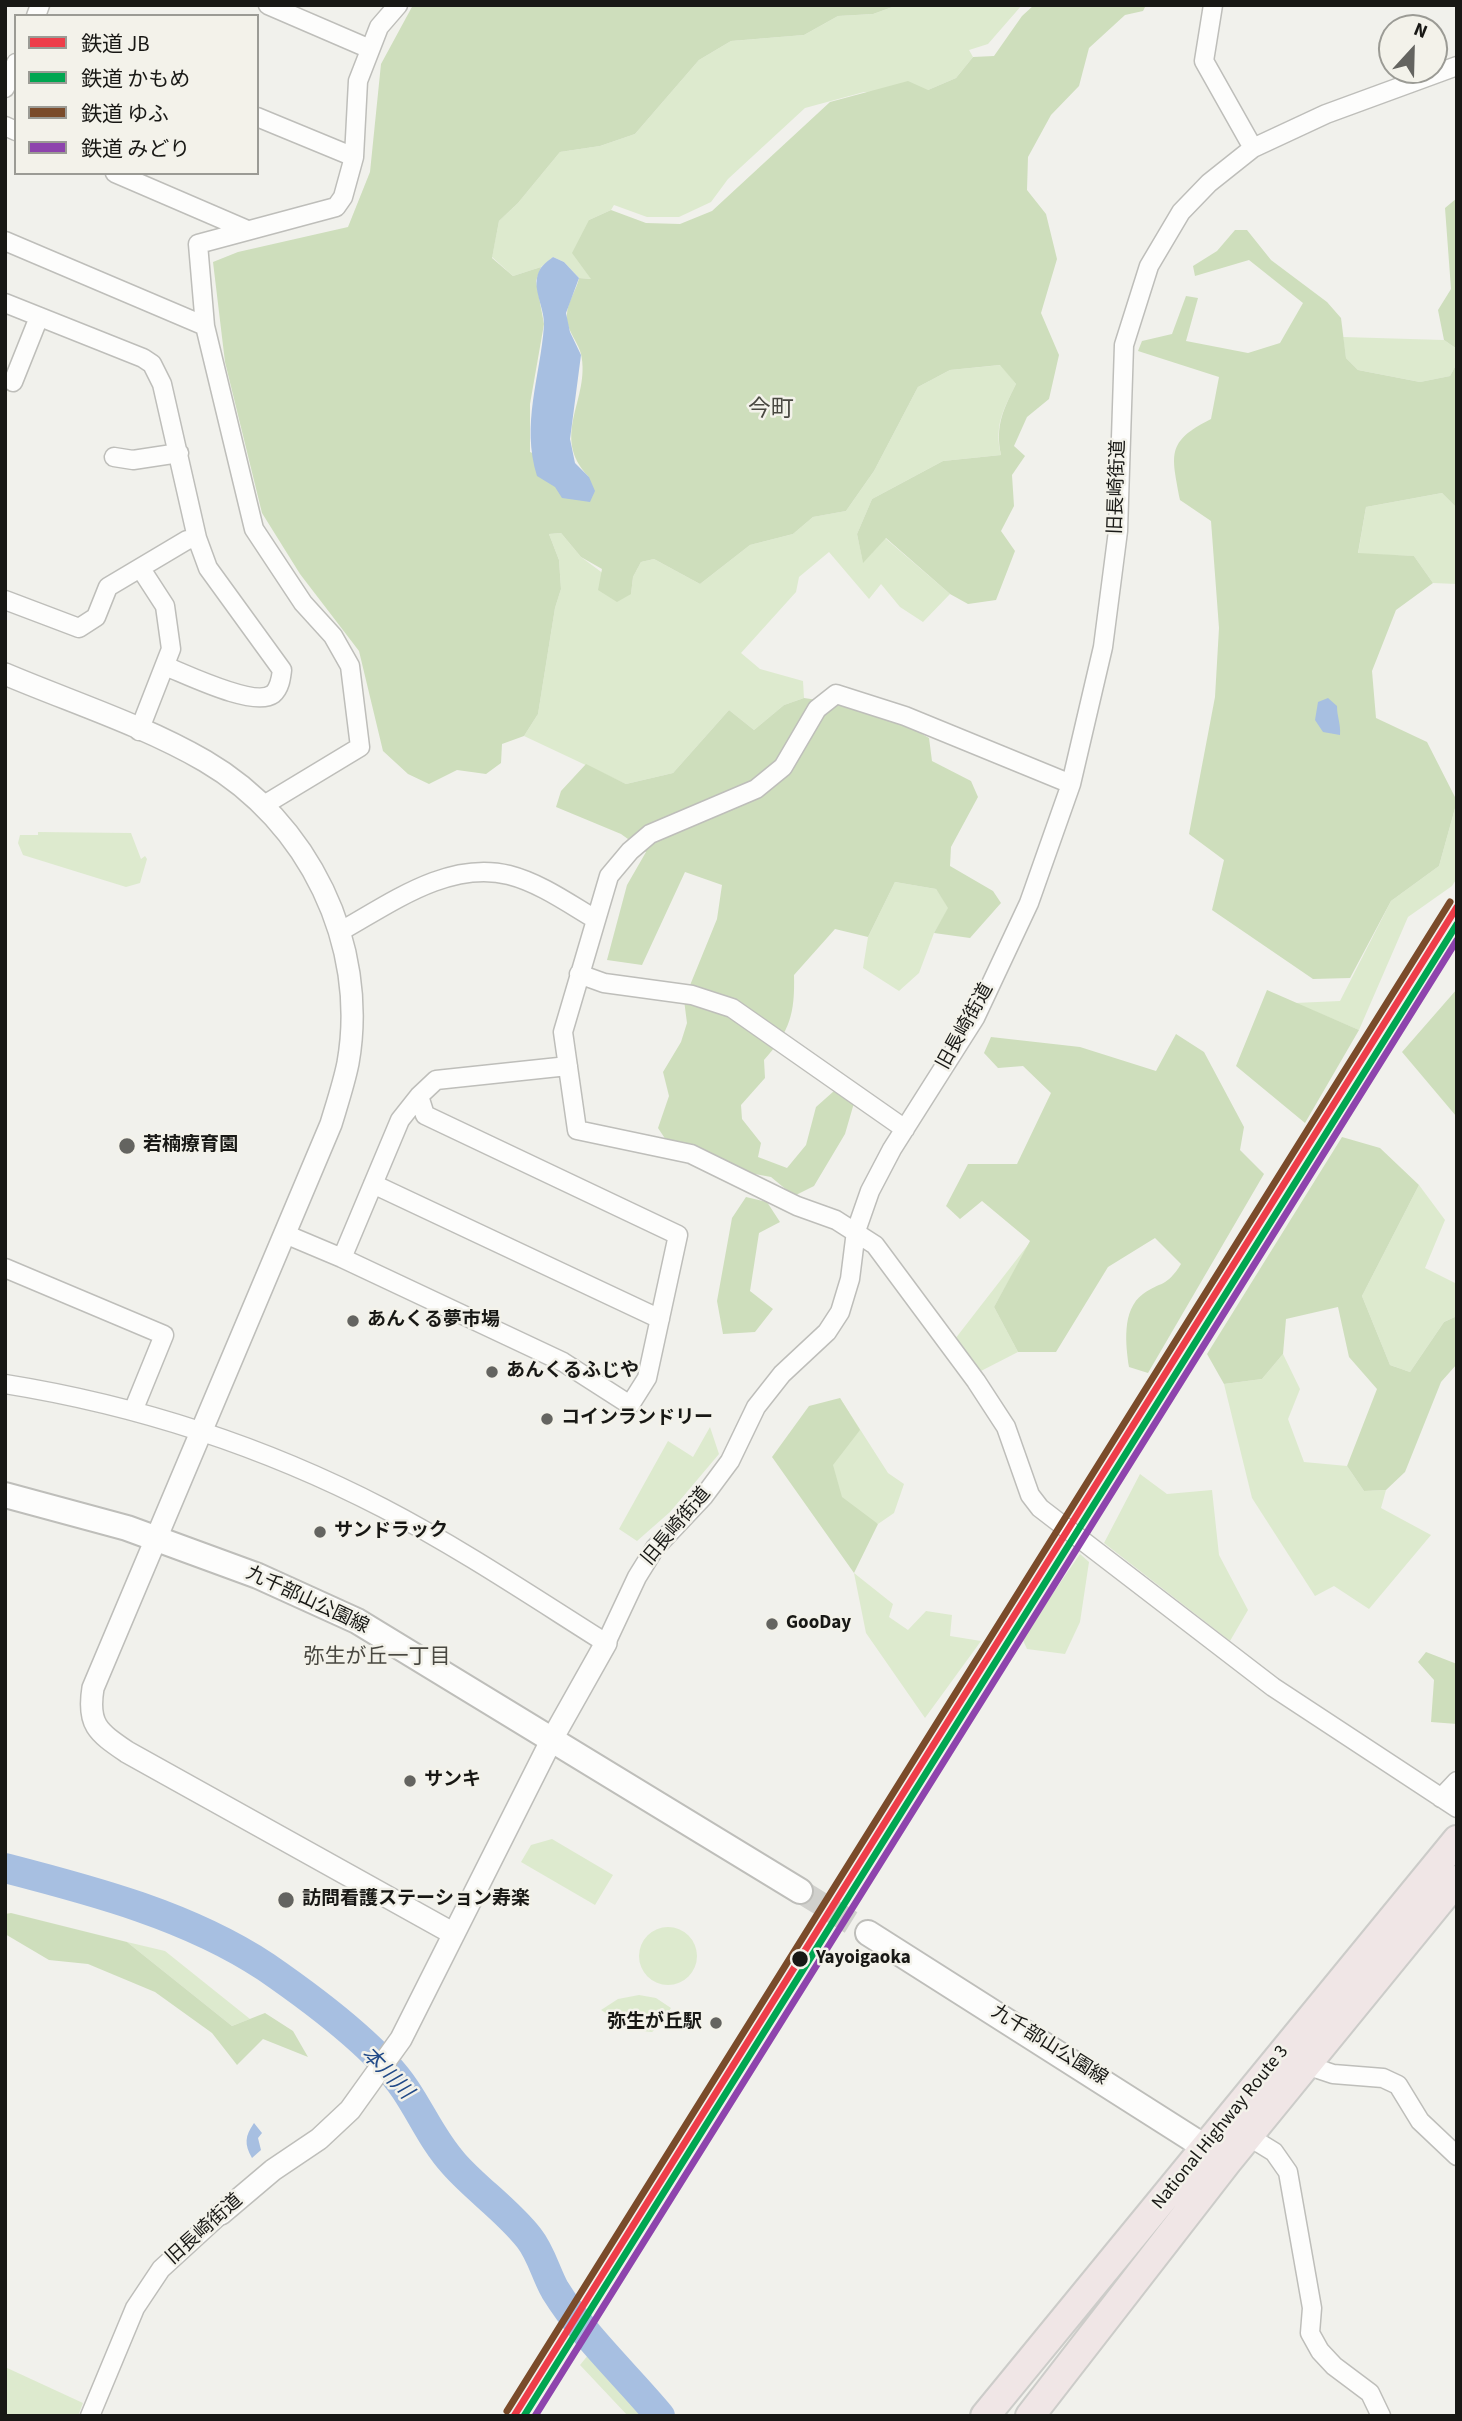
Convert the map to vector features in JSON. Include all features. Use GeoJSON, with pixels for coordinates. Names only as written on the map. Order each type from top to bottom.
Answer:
{"type":"FeatureCollection","features":[{"type":"Feature","properties":{"kind":"highway","name":"National Highway Route 3"},"geometry":{"type":"LineString","coordinates":[[1031,2416],[1217,2154],[1457,1840]]}},
{"type":"Feature","properties":{"kind":"highway","name":"National Highway Route 3"},"geometry":{"type":"LineString","coordinates":[[985,2416],[1217,2154],[1248,2136],[1457,1880]]}},
{"type":"Feature","properties":{"kind":"main road","name":"九千部山公園線"},"geometry":{"type":"LineString","coordinates":[[5,1495],[64,1509],[156,1538],[258,1576],[357,1621],[800,1891]]}},
{"type":"Feature","properties":{"kind":"main road","name":"九千部山公園線"},"geometry":{"type":"LineString","coordinates":[[868,1933],[1217,2154]]}},
{"type":"Feature","properties":{"kind":"street"},"geometry":{"type":"LineString","coordinates":[[268,5],[370,49]]}},
{"type":"Feature","properties":{"kind":"street"},"geometry":{"type":"LineString","coordinates":[[264,805],[360,747],[350,666],[333,636],[303,604],[254,529],[205,326],[198,244],[245,229],[335,207],[343,197],[354,157],[358,81],[379,27],[398,5]]}},
{"type":"Feature","properties":{"kind":"street"},"geometry":{"type":"LineString","coordinates":[[1213,5],[1203,61],[1253,148]]}},
{"type":"Feature","properties":{"kind":"street","name":"旧長崎街道"},"geometry":{"type":"LineString","coordinates":[[90,2416],[135,2308],[161,2269],[273,2170],[318,2139],[350,2110],[372,2084],[401,2039],[552,1740],[606,1643],[637,1577],[655,1548],[704,1496],[730,1461],[756,1406],[782,1374],[827,1332],[840,1312],[850,1279],[856,1231],[870,1191],[905,1129],[975,1018],[1029,903],[1071,784],[1103,647],[1118,531],[1124,345],[1149,266],[1181,212],[1209,183],[1253,148],[1326,114],[1457,66]]}},
{"type":"Feature","properties":{"kind":"street"},"geometry":{"type":"LineString","coordinates":[[5,88],[14,68]]}},
{"type":"Feature","properties":{"kind":"street"},"geometry":{"type":"LineString","coordinates":[[259,118],[354,157]]}},
{"type":"Feature","properties":{"kind":"street"},"geometry":{"type":"LineString","coordinates":[[120,175],[245,229]]}},
{"type":"Feature","properties":{"kind":"street"},"geometry":{"type":"LineString","coordinates":[[5,241],[205,326]]}},
{"type":"Feature","properties":{"kind":"street"},"geometry":{"type":"LineString","coordinates":[[5,303],[144,358],[152,364],[162,384],[197,538],[208,568],[275,656],[282,670],[281,683],[273,694],[253,698],[165,666]]}},
{"type":"Feature","properties":{"kind":"street"},"geometry":{"type":"LineString","coordinates":[[13,382],[38,317]]}},
{"type":"Feature","properties":{"kind":"street"},"geometry":{"type":"LineString","coordinates":[[114,457],[133,460],[179,453]]}},
{"type":"Feature","properties":{"kind":"street"},"geometry":{"type":"LineString","coordinates":[[5,600],[79,628],[96,617],[108,587],[187,540],[197,538]]}},
{"type":"Feature","properties":{"kind":"street"},"geometry":{"type":"LineString","coordinates":[[139,731],[171,649],[165,606],[141,569]]}},
{"type":"Feature","properties":{"kind":"street"},"geometry":{"type":"LineString","coordinates":[[5,674],[205,761],[264,805],[318,877],[341,930],[349,982],[351,1033],[348,1062],[331,1124],[93,1688],[89,1711],[100,1733],[127,1752],[454,1934]]}},
{"type":"Feature","properties":{"kind":"street"},"geometry":{"type":"LineString","coordinates":[[1071,784],[905,716],[836,694],[817,709],[783,767],[756,789],[650,834],[630,851],[609,876],[563,1032],[577,1129],[691,1154],[856,1231],[875,1245],[982,1389],[1006,1427],[1030,1495],[1040,1508],[1273,1687],[1449,1803],[1457,1781]]}},
{"type":"Feature","properties":{"kind":"street"},"geometry":{"type":"LineString","coordinates":[[341,930],[426,884],[464,873],[508,875],[545,890],[595,919]]}},
{"type":"Feature","properties":{"kind":"street"},"geometry":{"type":"LineString","coordinates":[[579,974],[604,983],[692,995],[732,1009],[905,1129]]}},
{"type":"Feature","properties":{"kind":"street"},"geometry":{"type":"LineString","coordinates":[[342,1258],[400,1120],[436,1080],[568,1066]]}},
{"type":"Feature","properties":{"kind":"street"},"geometry":{"type":"LineString","coordinates":[[285,1234],[563,1362],[630,1405],[647,1378],[678,1235],[425,1115],[419,1096]]}},
{"type":"Feature","properties":{"kind":"street"},"geometry":{"type":"LineString","coordinates":[[373,1184],[660,1319]]}},
{"type":"Feature","properties":{"kind":"street"},"geometry":{"type":"LineString","coordinates":[[5,1268],[164,1335],[133,1411]]}},
{"type":"Feature","properties":{"kind":"street"},"geometry":{"type":"LineString","coordinates":[[5,1384],[133,1411],[203,1432],[382,1508],[465,1554],[606,1643]]}},
{"type":"Feature","properties":{"kind":"street"},"geometry":{"type":"LineString","coordinates":[[1306,2065],[1334,2074],[1383,2078],[1398,2085],[1420,2121],[1457,2156]]}},
{"type":"Feature","properties":{"kind":"street"},"geometry":{"type":"LineString","coordinates":[[1248,2136],[1274,2152],[1288,2172],[1312,2308],[1310,2333],[1320,2351],[1334,2366],[1370,2393],[1381,2416]]}},
{"type":"Feature","properties":{"kind":"green space"},"geometry":{"type":"Polygon","coordinates":[[[413,5],[898,5],[873,14],[838,16],[804,35],[731,41],[699,60],[635,134],[600,146],[560,152],[518,203],[499,221],[492,258],[513,276],[541,267],[536,281],[544,324],[530,404],[530,452],[589,477],[578,462],[572,447],[574,417],[583,371],[581,354],[570,330],[567,310],[579,278],[591,279],[572,253],[589,220],[611,210],[646,223],[680,224],[712,211],[830,102],[908,81],[928,90],[956,78],[973,57],[994,56],[1022,16],[1034,5],[1146,5],[1143,11],[1125,15],[1089,48],[1079,86],[1051,115],[1028,157],[1027,190],[1046,214],[1057,259],[1041,313],[1059,355],[1049,399],[1027,417],[1014,446],[1025,456],[1012,475],[1014,506],[1001,531],[1015,551],[996,600],[968,604],[950,594],[886,538],[863,563],[857,534],[872,499],[943,461],[1001,455],[1001,418],[1016,384],[1000,365],[950,370],[918,387],[874,471],[846,511],[813,517],[793,534],[750,545],[700,584],[654,559],[641,562],[633,577],[631,594],[617,602],[598,590],[602,569],[581,557],[561,533],[549,534],[559,560],[561,589],[555,608],[538,714],[524,736],[502,744],[501,763],[486,774],[457,770],[429,784],[408,774],[383,751],[359,651],[300,574],[262,513],[225,362],[213,262],[238,252],[348,227],[370,172],[381,64],[413,5]]]}},
{"type":"Feature","properties":{"kind":"green space"},"geometry":{"type":"Polygon","coordinates":[[[898,5],[1022,5],[988,44],[969,50],[973,57],[956,78],[928,90],[864,92],[805,108],[728,179],[711,202],[679,217],[647,217],[614,205],[611,210],[589,220],[591,279],[579,278],[564,262],[553,257],[541,267],[513,276],[492,257],[499,221],[518,203],[560,152],[600,146],[635,134],[699,60],[731,41],[804,35],[838,16],[873,14],[898,5]]]}},
{"type":"Feature","properties":{"kind":"green space"},"geometry":{"type":"Polygon","coordinates":[[[1457,198],[1457,349],[1444,340],[1438,310],[1451,289],[1445,208],[1457,198]]]}},
{"type":"Feature","properties":{"kind":"green space"},"geometry":{"type":"Polygon","coordinates":[[[1235,230],[1247,230],[1271,260],[1327,302],[1341,318],[1346,358],[1358,370],[1420,382],[1450,376],[1457,363],[1457,508],[1442,493],[1366,507],[1358,553],[1414,556],[1433,583],[1396,610],[1372,671],[1376,718],[1427,742],[1457,801],[1439,866],[1391,901],[1350,978],[1313,979],[1212,910],[1224,860],[1189,834],[1215,697],[1219,628],[1211,521],[1180,500],[1174,461],[1175,451],[1186,435],[1211,419],[1219,377],[1138,351],[1142,341],[1172,334],[1186,296],[1198,298],[1186,341],[1248,353],[1280,343],[1303,303],[1249,260],[1195,276],[1193,266],[1217,251],[1235,230]]]}},
{"type":"Feature","properties":{"kind":"green space"},"geometry":{"type":"Polygon","coordinates":[[[1343,337],[1444,340],[1457,349],[1457,363],[1450,376],[1420,382],[1358,370],[1346,358],[1343,337]]]}},
{"type":"Feature","properties":{"kind":"green space"},"geometry":{"type":"Polygon","coordinates":[[[1001,365],[1016,384],[999,427],[1001,455],[943,461],[872,499],[857,534],[863,562],[885,538],[950,594],[923,622],[900,607],[881,584],[869,599],[829,552],[799,577],[796,592],[741,653],[760,669],[803,681],[804,698],[784,705],[754,730],[729,710],[673,773],[626,784],[524,736],[538,714],[555,608],[561,589],[559,560],[549,534],[561,533],[581,557],[631,594],[633,577],[641,562],[654,559],[700,584],[750,545],[793,534],[813,517],[846,511],[874,471],[918,387],[950,370],[1001,365]]]}},
{"type":"Feature","properties":{"kind":"green space"},"geometry":{"type":"Polygon","coordinates":[[[1442,493],[1457,508],[1457,584],[1433,583],[1414,556],[1358,554],[1366,507],[1442,493]]]}},
{"type":"Feature","properties":{"kind":"green space"},"geometry":{"type":"Polygon","coordinates":[[[804,698],[869,712],[914,730],[929,738],[932,761],[971,781],[978,797],[951,847],[950,866],[993,891],[1001,903],[970,938],[934,933],[948,908],[936,889],[895,882],[868,937],[835,929],[794,975],[792,1011],[785,1031],[764,1060],[765,1078],[741,1105],[742,1119],[761,1143],[758,1157],[787,1168],[806,1145],[816,1107],[834,1091],[854,1103],[845,1134],[814,1186],[794,1196],[771,1177],[744,1172],[668,1143],[658,1128],[669,1096],[663,1072],[681,1042],[687,1023],[684,1000],[717,919],[722,885],[685,872],[642,965],[607,960],[627,885],[646,852],[621,834],[556,807],[561,791],[586,764],[626,784],[673,773],[729,710],[754,730],[784,705],[804,698]]]}},
{"type":"Feature","properties":{"kind":"green space"},"geometry":{"type":"Polygon","coordinates":[[[1457,801],[1457,878],[1452,886],[1408,917],[1359,1030],[1295,1003],[1340,1001],[1391,901],[1439,866],[1457,801]]]}},
{"type":"Feature","properties":{"kind":"green space"},"geometry":{"type":"Polygon","coordinates":[[[38,832],[131,833],[141,859],[145,856],[147,859],[140,883],[126,887],[23,855],[18,843],[20,835],[38,835],[38,832]]]}},
{"type":"Feature","properties":{"kind":"green space"},"geometry":{"type":"Polygon","coordinates":[[[895,882],[936,889],[949,908],[934,933],[919,973],[899,991],[863,968],[868,937],[895,882]]]}},
{"type":"Feature","properties":{"kind":"green space"},"geometry":{"type":"Polygon","coordinates":[[[1457,989],[1457,1116],[1456,1116],[1402,1052],[1457,989]]]}},
{"type":"Feature","properties":{"kind":"green space"},"geometry":{"type":"Polygon","coordinates":[[[1267,990],[1359,1030],[1305,1123],[1236,1066],[1267,990]]]}},
{"type":"Feature","properties":{"kind":"green space"},"geometry":{"type":"Polygon","coordinates":[[[1176,1034],[1204,1052],[1244,1127],[1240,1150],[1264,1174],[1148,1373],[1129,1367],[1126,1339],[1131,1309],[1143,1294],[1167,1281],[1181,1264],[1155,1238],[1108,1267],[1056,1352],[1018,1352],[994,1307],[1030,1241],[982,1201],[960,1219],[946,1206],[968,1164],[1017,1164],[1051,1093],[1023,1066],[998,1068],[984,1053],[991,1037],[1080,1047],[1156,1071],[1176,1034]]]}},
{"type":"Feature","properties":{"kind":"green space"},"geometry":{"type":"Polygon","coordinates":[[[1342,1137],[1380,1148],[1419,1185],[1362,1296],[1390,1365],[1410,1372],[1444,1322],[1457,1316],[1457,1364],[1441,1382],[1405,1472],[1386,1490],[1364,1491],[1347,1466],[1377,1389],[1349,1357],[1338,1307],[1286,1319],[1283,1354],[1262,1379],[1224,1384],[1207,1354],[1342,1137]]]}},
{"type":"Feature","properties":{"kind":"green space"},"geometry":{"type":"Polygon","coordinates":[[[1419,1185],[1445,1220],[1425,1268],[1457,1284],[1457,1316],[1444,1322],[1410,1372],[1390,1365],[1362,1296],[1419,1185]]]}},
{"type":"Feature","properties":{"kind":"green space"},"geometry":{"type":"Polygon","coordinates":[[[746,1197],[767,1202],[780,1222],[759,1233],[750,1291],[773,1309],[755,1332],[723,1334],[717,1301],[732,1218],[746,1197]]]}},
{"type":"Feature","properties":{"kind":"green space"},"geometry":{"type":"Polygon","coordinates":[[[1031,1241],[994,1307],[1018,1352],[979,1372],[955,1339],[1031,1241]]]}},
{"type":"Feature","properties":{"kind":"green space"},"geometry":{"type":"Polygon","coordinates":[[[1283,1354],[1300,1389],[1288,1419],[1304,1462],[1347,1466],[1364,1491],[1386,1490],[1381,1508],[1431,1535],[1369,1609],[1334,1586],[1315,1596],[1252,1498],[1224,1384],[1262,1379],[1283,1354]]]}},
{"type":"Feature","properties":{"kind":"green space"},"geometry":{"type":"Polygon","coordinates":[[[840,1398],[888,1473],[904,1484],[894,1513],[878,1524],[823,1503],[808,1473],[840,1398]]]}},
{"type":"Feature","properties":{"kind":"green space"},"geometry":{"type":"Polygon","coordinates":[[[840,1398],[860,1430],[833,1465],[842,1497],[878,1524],[854,1573],[772,1457],[809,1406],[840,1398]]]}},
{"type":"Feature","properties":{"kind":"green space"},"geometry":{"type":"Polygon","coordinates":[[[710,1427],[719,1454],[670,1512],[637,1541],[619,1529],[668,1441],[693,1457],[710,1427]]]}},
{"type":"Feature","properties":{"kind":"green space"},"geometry":{"type":"Polygon","coordinates":[[[1140,1474],[1167,1494],[1212,1490],[1219,1555],[1248,1610],[1230,1641],[1104,1543],[1140,1474]]]}},
{"type":"Feature","properties":{"kind":"green space"},"geometry":{"type":"Polygon","coordinates":[[[1080,1554],[1089,1562],[1080,1622],[1065,1654],[1027,1649],[1022,1638],[1080,1554]]]}},
{"type":"Feature","properties":{"kind":"green space"},"geometry":{"type":"Polygon","coordinates":[[[854,1573],[893,1604],[889,1617],[908,1630],[926,1611],[952,1615],[950,1636],[981,1641],[925,1718],[866,1633],[854,1573]]]}},
{"type":"Feature","properties":{"kind":"green space"},"geometry":{"type":"Polygon","coordinates":[[[1426,1652],[1457,1664],[1457,1724],[1431,1722],[1434,1680],[1418,1662],[1426,1652]]]}},
{"type":"Feature","properties":{"kind":"green space"},"geometry":{"type":"Polygon","coordinates":[[[552,1839],[613,1875],[595,1905],[521,1862],[531,1845],[552,1839]]]}},
{"type":"Feature","properties":{"kind":"green space"},"geometry":{"type":"Polygon","coordinates":[[[11,1913],[127,1942],[232,2026],[265,2013],[293,2031],[308,2057],[263,2039],[237,2065],[212,2033],[155,1992],[88,1964],[49,1960],[5,1934],[5,1914],[11,1913]]]}},
{"type":"Feature","properties":{"kind":"green space"},"geometry":{"type":"Polygon","coordinates":[[[668,1927],[679,1929],[692,1940],[697,1956],[695,1967],[684,1980],[668,1985],[657,1983],[644,1972],[639,1956],[641,1945],[652,1932],[668,1927]]]}},
{"type":"Feature","properties":{"kind":"green space"},"geometry":{"type":"Polygon","coordinates":[[[127,1942],[165,1951],[250,2019],[232,2026],[127,1942]]]}},
{"type":"Feature","properties":{"kind":"green space"},"geometry":{"type":"Polygon","coordinates":[[[639,1995],[656,1998],[671,2008],[652,2032],[633,2030],[601,2010],[618,1999],[639,1995]]]}},
{"type":"Feature","properties":{"kind":"green space"},"geometry":{"type":"Polygon","coordinates":[[[589,2354],[643,2416],[628,2416],[580,2365],[589,2354]]]}},
{"type":"Feature","properties":{"kind":"green space"},"geometry":{"type":"Polygon","coordinates":[[[5,2367],[83,2403],[78,2416],[5,2416],[5,2367]]]}},
{"type":"Feature","properties":{"kind":"water"},"geometry":{"type":"Polygon","coordinates":[[[553,257],[564,262],[579,278],[566,313],[570,332],[581,355],[570,439],[575,463],[589,477],[595,491],[590,502],[562,498],[555,487],[537,476],[533,457],[531,419],[544,326],[537,278],[541,268],[553,257]]]}},
{"type":"Feature","properties":{"kind":"water"},"geometry":{"type":"Polygon","coordinates":[[[1328,698],[1337,706],[1340,735],[1323,732],[1315,720],[1318,702],[1328,698]]]}},
{"type":"Feature","properties":{"kind":"water"},"geometry":{"type":"Polygon","coordinates":[[[254,2123],[262,2133],[258,2138],[261,2150],[252,2158],[247,2140],[254,2123]]]}},
{"type":"Feature","properties":{"kind":"waterway","name":"本川川"},"geometry":{"type":"LineString","coordinates":[[5,1868],[140,1907],[205,1933],[266,1967],[341,2023],[393,2073],[454,2164],[529,2238],[566,2307],[660,2416]]}},
{"type":"Feature","properties":{"kind":"tunnel"},"geometry":{"type":"LineString","coordinates":[[800,1891],[868,1933]]}},
{"type":"Feature","properties":{"kind":"rail line","name":"ゆふ"},"geometry":{"type":"LineString","coordinates":[[507,2411],[1450,902]]}},
{"type":"Feature","properties":{"kind":"rail line","name":"JB"},"geometry":{"type":"LineString","coordinates":[[514,2416],[1457,907]]}},
{"type":"Feature","properties":{"kind":"rail line","name":"かもめ"},"geometry":{"type":"LineString","coordinates":[[524,2416],[1457,924]]}},
{"type":"Feature","properties":{"kind":"rail line","name":"みどり"},"geometry":{"type":"LineString","coordinates":[[535,2416],[1457,940]]}},
{"type":"Feature","properties":{"kind":"place","name":"若楠療育園"},"geometry":{"type":"Point","coordinates":[127,1146]}},
{"type":"Feature","properties":{"kind":"place","name":"あんくる夢市場"},"geometry":{"type":"Point","coordinates":[353,1321]}},
{"type":"Feature","properties":{"kind":"place","name":"あんくるふじや"},"geometry":{"type":"Point","coordinates":[492,1372]}},
{"type":"Feature","properties":{"kind":"place","name":"コインランドリー"},"geometry":{"type":"Point","coordinates":[547,1419]}},
{"type":"Feature","properties":{"kind":"place","name":"サンドラック"},"geometry":{"type":"Point","coordinates":[320,1532]}},
{"type":"Feature","properties":{"kind":"place","name":"GooDay"},"geometry":{"type":"Point","coordinates":[772,1624]}},
{"type":"Feature","properties":{"kind":"place","name":"サンキ"},"geometry":{"type":"Point","coordinates":[410,1781]}},
{"type":"Feature","properties":{"kind":"place","name":"訪問看護ステーション寿楽"},"geometry":{"type":"Point","coordinates":[286,1900]}},
{"type":"Feature","properties":{"kind":"place","name":"Yayoigaoka"},"geometry":{"type":"Point","coordinates":[800,1959]}},
{"type":"Feature","properties":{"kind":"place","name":"弥生が丘駅"},"geometry":{"type":"Point","coordinates":[716,2023]}},
{"type":"Feature","properties":{"kind":"district","name":"今町"},"geometry":{"type":"Point","coordinates":[771,411]}},
{"type":"Feature","properties":{"kind":"district","name":"弥生が丘一丁目"},"geometry":{"type":"Point","coordinates":[377,1658]}}]}
